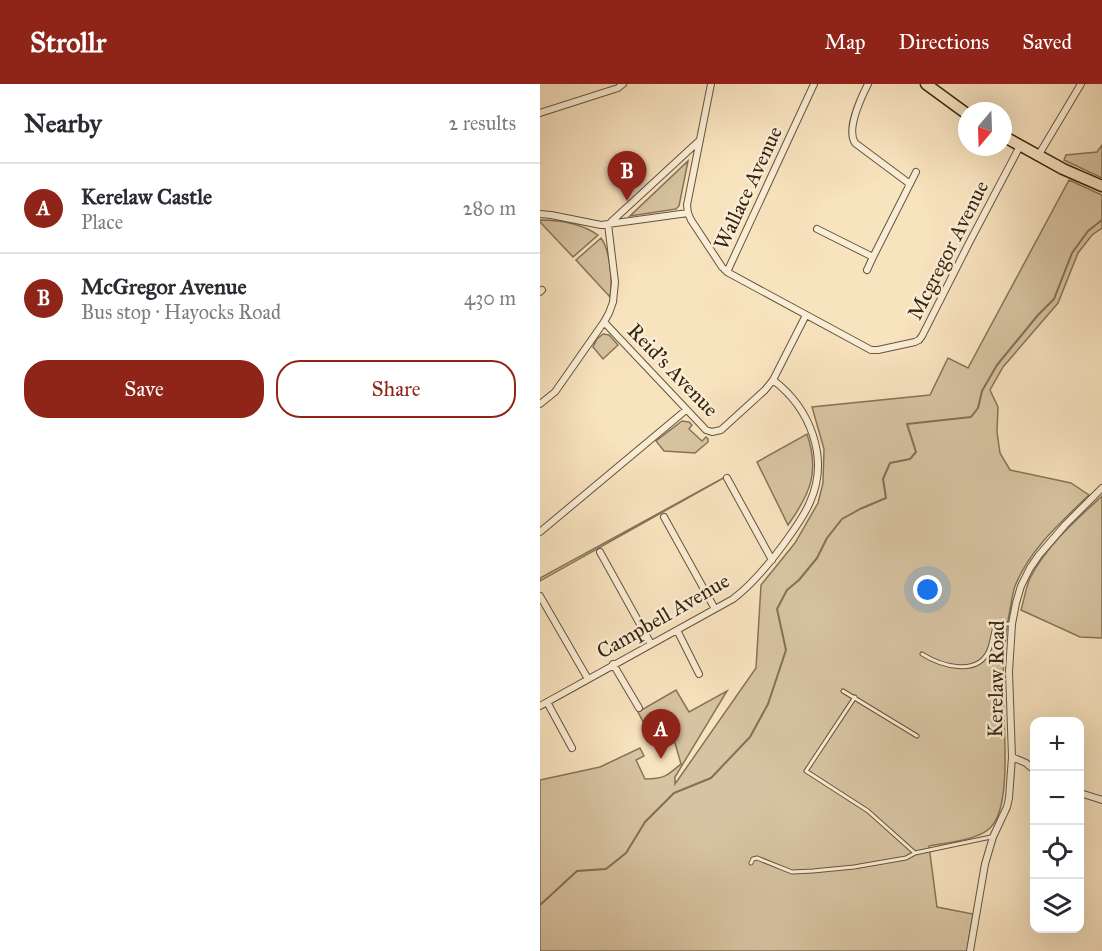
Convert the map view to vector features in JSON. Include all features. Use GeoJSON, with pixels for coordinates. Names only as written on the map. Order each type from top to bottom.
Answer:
{"type":"FeatureCollection","features":[{"type":"Feature","properties":{"kind":"main road"},"geometry":{"type":"LineString","coordinates":[[926,84],[958,107]]}},
{"type":"Feature","properties":{"kind":"main road"},"geometry":{"type":"LineString","coordinates":[[1012,141],[1102,186]]}},
{"type":"Feature","properties":{"kind":"street"},"geometry":{"type":"LineString","coordinates":[[540,113],[618,88],[623,84]]}},
{"type":"Feature","properties":{"kind":"street"},"geometry":{"type":"LineString","coordinates":[[540,214],[551,214],[598,225],[688,213],[687,206],[711,84]]}},
{"type":"Feature","properties":{"kind":"street","name":"Wallace Avenue"},"geometry":{"type":"LineString","coordinates":[[727,272],[814,84]]}},
{"type":"Feature","properties":{"kind":"street"},"geometry":{"type":"LineString","coordinates":[[868,84],[852,129],[853,141],[910,184]]}},
{"type":"Feature","properties":{"kind":"street"},"geometry":{"type":"LineString","coordinates":[[1038,156],[1081,84]]}},
{"type":"Feature","properties":{"kind":"street"},"geometry":{"type":"LineString","coordinates":[[608,224],[614,221],[700,140]]}},
{"type":"Feature","properties":{"kind":"street","name":"Mcgregor Avenue"},"geometry":{"type":"LineString","coordinates":[[688,213],[727,272],[870,350],[878,350],[919,340],[1020,146]]}},
{"type":"Feature","properties":{"kind":"street"},"geometry":{"type":"LineString","coordinates":[[867,270],[916,172]]}},
{"type":"Feature","properties":{"kind":"street"},"geometry":{"type":"LineString","coordinates":[[540,404],[555,392],[609,313],[615,292],[615,282],[608,224]]}},
{"type":"Feature","properties":{"kind":"street"},"geometry":{"type":"LineString","coordinates":[[817,229],[873,257]]}},
{"type":"Feature","properties":{"kind":"street","name":"Reid's Avenue"},"geometry":{"type":"LineString","coordinates":[[604,322],[686,411],[709,432],[718,432],[773,380],[806,315]]}},
{"type":"Feature","properties":{"kind":"street","name":"Campbell Avenue"},"geometry":{"type":"LineString","coordinates":[[540,706],[740,593],[772,560],[792,533],[811,502],[816,488],[818,460],[808,422],[786,390],[773,380]]}},
{"type":"Feature","properties":{"kind":"street"},"geometry":{"type":"LineString","coordinates":[[540,532],[686,411]]}},
{"type":"Feature","properties":{"kind":"street"},"geometry":{"type":"LineString","coordinates":[[726,478],[772,560]]}},
{"type":"Feature","properties":{"kind":"street","name":"Kerelaw Road"},"geometry":{"type":"LineString","coordinates":[[970,951],[985,864],[1009,798],[1012,757],[1009,672],[1012,624],[1016,603],[1030,568],[1065,525],[1102,488]]}},
{"type":"Feature","properties":{"kind":"street"},"geometry":{"type":"LineString","coordinates":[[664,517],[715,609]]}},
{"type":"Feature","properties":{"kind":"street"},"geometry":{"type":"LineString","coordinates":[[600,552],[651,644]]}},
{"type":"Feature","properties":{"kind":"street"},"geometry":{"type":"LineString","coordinates":[[540,596],[588,679]]}},
{"type":"Feature","properties":{"kind":"street"},"geometry":{"type":"LineString","coordinates":[[677,630],[699,674]]}},
{"type":"Feature","properties":{"kind":"street"},"geometry":{"type":"LineString","coordinates":[[613,664],[639,708]]}},
{"type":"Feature","properties":{"kind":"street"},"geometry":{"type":"LineString","coordinates":[[547,702],[572,748]]}},
{"type":"Feature","properties":{"kind":"street"},"geometry":{"type":"LineString","coordinates":[[1012,757],[1030,766]]}},
{"type":"Feature","properties":{"kind":"street"},"geometry":{"type":"LineString","coordinates":[[1084,794],[1102,800]]}},
{"type":"Feature","properties":{"kind":"lane"},"geometry":{"type":"LineString","coordinates":[[922,654],[938,663],[973,666],[982,660],[988,651],[995,626],[1012,624]]}},
{"type":"Feature","properties":{"kind":"lane"},"geometry":{"type":"LineString","coordinates":[[843,691],[917,736]]}},
{"type":"Feature","properties":{"kind":"lane"},"geometry":{"type":"LineString","coordinates":[[855,697],[806,771],[868,811],[915,854]]}},
{"type":"Feature","properties":{"kind":"lane"},"geometry":{"type":"LineString","coordinates":[[750,863],[757,858],[792,872],[864,866],[993,837]]}},
{"type":"Feature","properties":{"kind":"shaded area"},"geometry":{"type":"Polygon","coordinates":[[[1102,145],[1102,178],[1064,160],[1066,155],[1097,152],[1102,145]]]}},
{"type":"Feature","properties":{"kind":"shaded area"},"geometry":{"type":"Polygon","coordinates":[[[688,161],[679,206],[676,209],[630,216],[688,161]]]}},
{"type":"Feature","properties":{"kind":"shaded area"},"geometry":{"type":"Polygon","coordinates":[[[1069,180],[1102,195],[1102,228],[1092,235],[1078,253],[1058,303],[1003,367],[990,390],[998,407],[997,432],[1000,453],[1010,470],[1071,483],[1089,495],[1038,548],[1014,588],[1003,669],[1005,763],[1002,802],[997,817],[990,828],[978,835],[929,846],[937,907],[973,914],[967,951],[540,951],[540,780],[600,767],[640,748],[644,756],[636,760],[645,779],[665,776],[681,764],[675,743],[662,737],[653,741],[638,712],[676,690],[689,712],[727,691],[675,777],[675,784],[756,668],[761,585],[795,543],[818,503],[823,483],[824,449],[812,407],[930,395],[948,358],[968,368],[1069,180]]]}},
{"type":"Feature","properties":{"kind":"shaded area"},"geometry":{"type":"Polygon","coordinates":[[[540,220],[570,223],[598,235],[573,257],[540,220]]]}},
{"type":"Feature","properties":{"kind":"shaded area"},"geometry":{"type":"Polygon","coordinates":[[[601,238],[607,250],[610,266],[610,297],[576,260],[601,238]]]}},
{"type":"Feature","properties":{"kind":"shaded area"},"geometry":{"type":"Polygon","coordinates":[[[603,334],[609,335],[618,345],[603,359],[593,347],[603,334]]]}},
{"type":"Feature","properties":{"kind":"shaded area"},"geometry":{"type":"Polygon","coordinates":[[[682,421],[689,422],[692,425],[689,429],[702,441],[706,437],[708,442],[695,453],[664,451],[656,441],[682,421]]]}},
{"type":"Feature","properties":{"kind":"shaded area"},"geometry":{"type":"Polygon","coordinates":[[[807,434],[813,460],[811,482],[802,503],[788,525],[757,462],[807,434]]]}},
{"type":"Feature","properties":{"kind":"shaded area"},"geometry":{"type":"Polygon","coordinates":[[[727,476],[540,581],[540,578],[727,476]]]}},
{"type":"Feature","properties":{"kind":"shaded area"},"geometry":{"type":"Polygon","coordinates":[[[1102,496],[1102,638],[1080,637],[1021,610],[1030,578],[1037,566],[1063,534],[1102,496]]]}},
{"type":"Feature","properties":{"kind":"waterway"},"geometry":{"type":"LineString","coordinates":[[540,905],[577,871],[606,869],[626,853],[645,822],[674,793],[711,778],[750,737],[768,704],[786,650],[777,609],[787,590],[799,580],[817,558],[827,538],[842,519],[886,498],[883,479],[890,463],[910,459],[916,452],[907,424],[971,417],[978,408],[982,391],[997,365],[1054,299],[1072,253],[1088,231],[1102,220]]}},
{"type":"Feature","properties":{"kind":"place","name":"McGregor Avenue"},"geometry":{"type":"Point","coordinates":[627,201]}},
{"type":"Feature","properties":{"kind":"place","name":"Kerelaw Castle"},"geometry":{"type":"Point","coordinates":[661,759]}}]}
